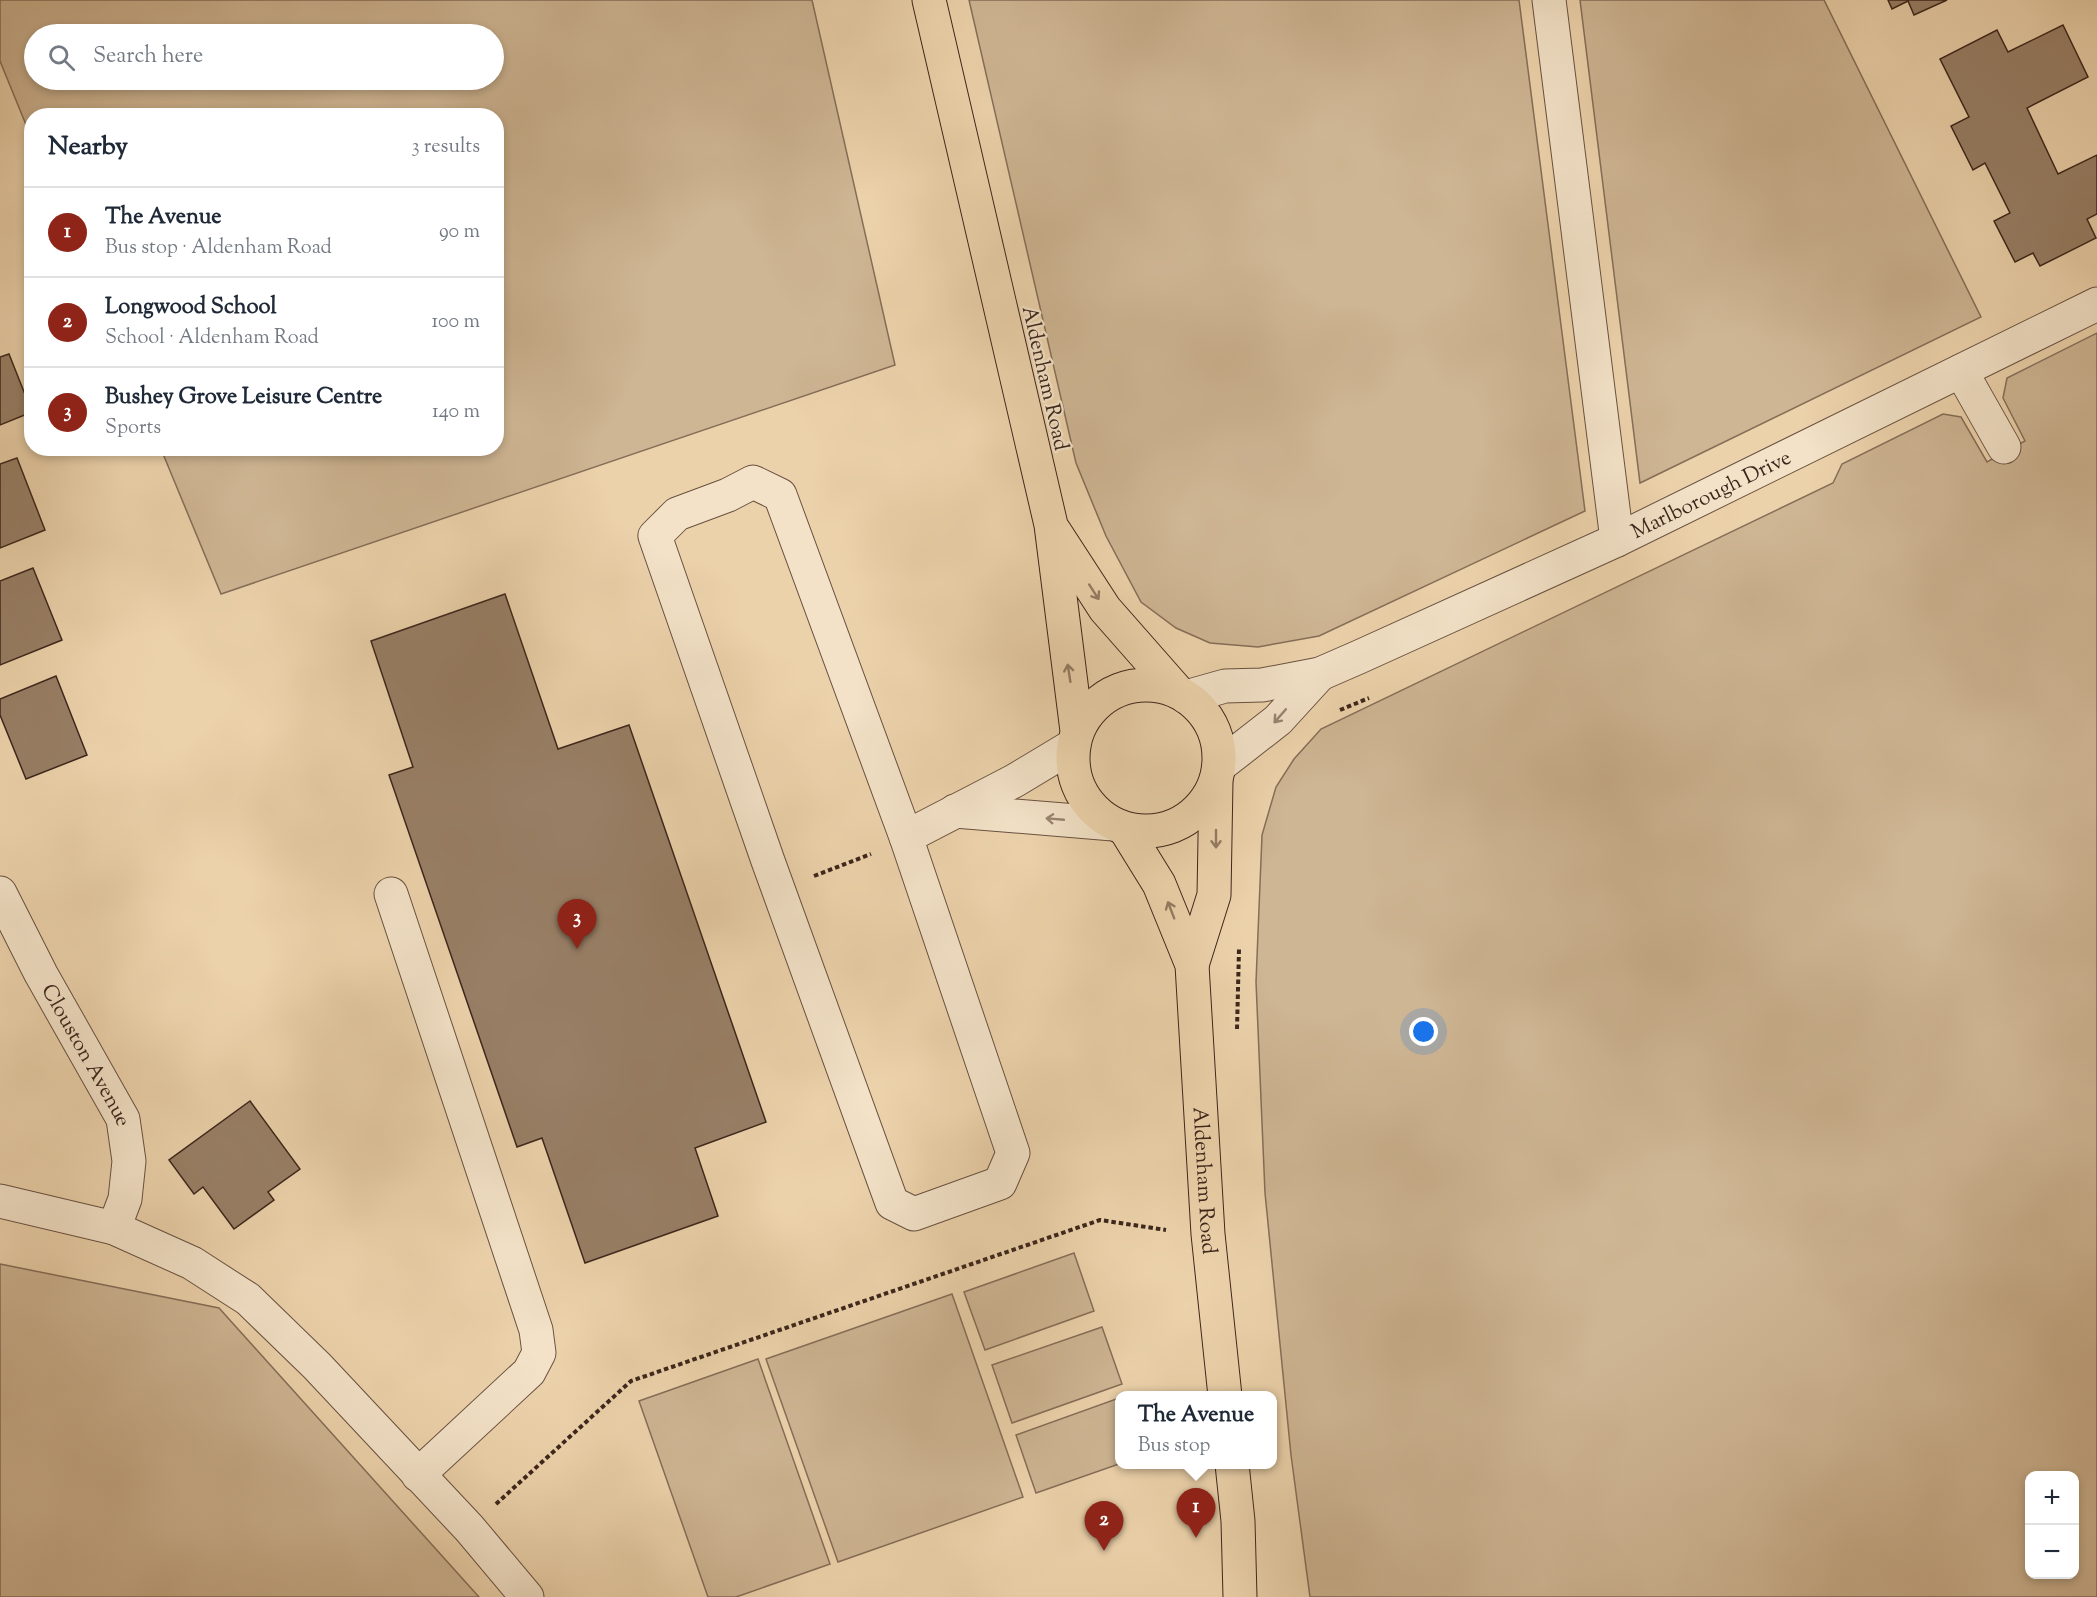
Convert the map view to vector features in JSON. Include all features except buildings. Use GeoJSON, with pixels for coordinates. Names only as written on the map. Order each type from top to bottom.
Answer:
{"type":"FeatureCollection","features":[{"type":"Feature","properties":{"kind":"main road","name":"Aldenham Road"},"geometry":{"type":"LineString","coordinates":[[929,0],[1051,525],[1076,738]]}},
{"type":"Feature","properties":{"kind":"main road","name":"Aldenham Road"},"geometry":{"type":"LineString","coordinates":[[1051,525],[1105,609],[1182,694]]}},
{"type":"Feature","properties":{"kind":"main road"},"geometry":{"type":"LineString","coordinates":[[1142,685],[1160,686],[1182,694],[1201,709],[1213,727],[1219,753],[1217,774],[1206,801],[1194,814],[1172,827],[1150,832],[1119,827],[1091,807],[1078,788],[1073,767],[1076,738],[1091,710],[1113,692],[1142,685]]}},
{"type":"Feature","properties":{"kind":"main road","name":"Aldenham Road"},"geometry":{"type":"LineString","coordinates":[[1192,965],[1214,895],[1217,774]]}},
{"type":"Feature","properties":{"kind":"main road","name":"Aldenham Road"},"geometry":{"type":"LineString","coordinates":[[1119,827],[1159,884],[1192,965],[1208,1234],[1225,1391]]}},
{"type":"Feature","properties":{"kind":"main road"},"geometry":{"type":"LineString","coordinates":[[1233,1469],[1238,1521],[1240,1597]]}},
{"type":"Feature","properties":{"kind":"street"},"geometry":{"type":"LineString","coordinates":[[1549,0],[1617,540]]}},
{"type":"Feature","properties":{"kind":"street","name":"Marlborough Drive"},"geometry":{"type":"LineString","coordinates":[[1182,694],[1225,686],[1262,686],[1320,674],[1617,540],[2097,303]]}},
{"type":"Feature","properties":{"kind":"street"},"geometry":{"type":"LineString","coordinates":[[1961,371],[2004,447]]}},
{"type":"Feature","properties":{"kind":"street"},"geometry":{"type":"LineString","coordinates":[[753,482],[780,495],[906,837],[1013,1153],[1000,1183],[914,1214],[892,1203],[682,618],[655,536],[677,514],[728,495],[753,482]]}},
{"type":"Feature","properties":{"kind":"street","name":"Marlborough Drive"},"geometry":{"type":"LineString","coordinates":[[1217,774],[1278,720],[1320,674]]}},
{"type":"Feature","properties":{"kind":"street"},"geometry":{"type":"LineString","coordinates":[[906,837],[1014,781],[1076,738]]}},
{"type":"Feature","properties":{"kind":"street"},"geometry":{"type":"LineString","coordinates":[[953,811],[1119,827]]}},
{"type":"Feature","properties":{"kind":"street","name":"Clouston Avenue"},"geometry":{"type":"LineString","coordinates":[[0,893],[42,974],[123,1119],[129,1161],[125,1199],[114,1228]]}},
{"type":"Feature","properties":{"kind":"street"},"geometry":{"type":"LineString","coordinates":[[392,894],[536,1330],[539,1353],[528,1372],[418,1475]]}},
{"type":"Feature","properties":{"kind":"street"},"geometry":{"type":"LineString","coordinates":[[0,1202],[114,1228],[192,1263],[248,1299],[317,1366],[469,1528],[527,1597]]}},
{"type":"Feature","properties":{"kind":"path"},"geometry":{"type":"LineString","coordinates":[[809,878],[858,860],[906,837]]}},
{"type":"Feature","properties":{"kind":"path"},"geometry":{"type":"LineString","coordinates":[[469,1528],[631,1381],[1100,1220],[1166,1230]]}},
{"type":"Feature","properties":{"kind":"shaded area"},"geometry":{"type":"Polygon","coordinates":[[[0,0],[812,0],[895,365],[221,594],[164,456],[504,456],[504,108],[24,108],[24,120],[0,61],[0,0]]]}},
{"type":"Feature","properties":{"kind":"shaded area"},"geometry":{"type":"Polygon","coordinates":[[[969,0],[1519,0],[1585,511],[1319,636],[1258,647],[1210,643],[1176,628],[1141,602],[1106,536],[1076,463],[969,0]]]}},
{"type":"Feature","properties":{"kind":"shaded area"},"geometry":{"type":"Polygon","coordinates":[[[1580,0],[1824,0],[1981,317],[1640,483],[1580,0]]]}},
{"type":"Feature","properties":{"kind":"shaded area"},"geometry":{"type":"Polygon","coordinates":[[[2097,333],[2097,1597],[1310,1597],[1291,1455],[1265,1193],[1256,982],[1262,835],[1276,787],[1294,759],[1321,729],[1833,483],[1842,464],[1943,414],[1961,417],[1987,462],[2025,441],[2003,398],[2007,378],[2097,333]]]}},
{"type":"Feature","properties":{"kind":"shaded area"},"geometry":{"type":"Polygon","coordinates":[[[1074,1253],[1094,1311],[985,1350],[964,1292],[1074,1253]]]}},
{"type":"Feature","properties":{"kind":"shaded area"},"geometry":{"type":"Polygon","coordinates":[[[0,1264],[219,1308],[479,1597],[0,1597],[0,1264]]]}},
{"type":"Feature","properties":{"kind":"shaded area"},"geometry":{"type":"Polygon","coordinates":[[[952,1294],[1023,1497],[838,1562],[766,1359],[952,1294]]]}},
{"type":"Feature","properties":{"kind":"shaded area"},"geometry":{"type":"Polygon","coordinates":[[[1102,1327],[1122,1384],[1012,1423],[992,1365],[1102,1327]]]}},
{"type":"Feature","properties":{"kind":"shaded area"},"geometry":{"type":"Polygon","coordinates":[[[758,1359],[830,1564],[736,1597],[708,1597],[639,1401],[758,1359]]]}},
{"type":"Feature","properties":{"kind":"shaded area"},"geometry":{"type":"Polygon","coordinates":[[[1115,1399],[1115,1465],[1036,1493],[1016,1435],[1115,1399]]]}},
{"type":"Feature","properties":{"kind":"place","name":"Bushey Grove Leisure Centre"},"geometry":{"type":"Point","coordinates":[577,949]}},
{"type":"Feature","properties":{"kind":"place","name":"The Avenue"},"geometry":{"type":"Point","coordinates":[1196,1538]}},
{"type":"Feature","properties":{"kind":"place","name":"Longwood School"},"geometry":{"type":"Point","coordinates":[1104,1551]}}]}
